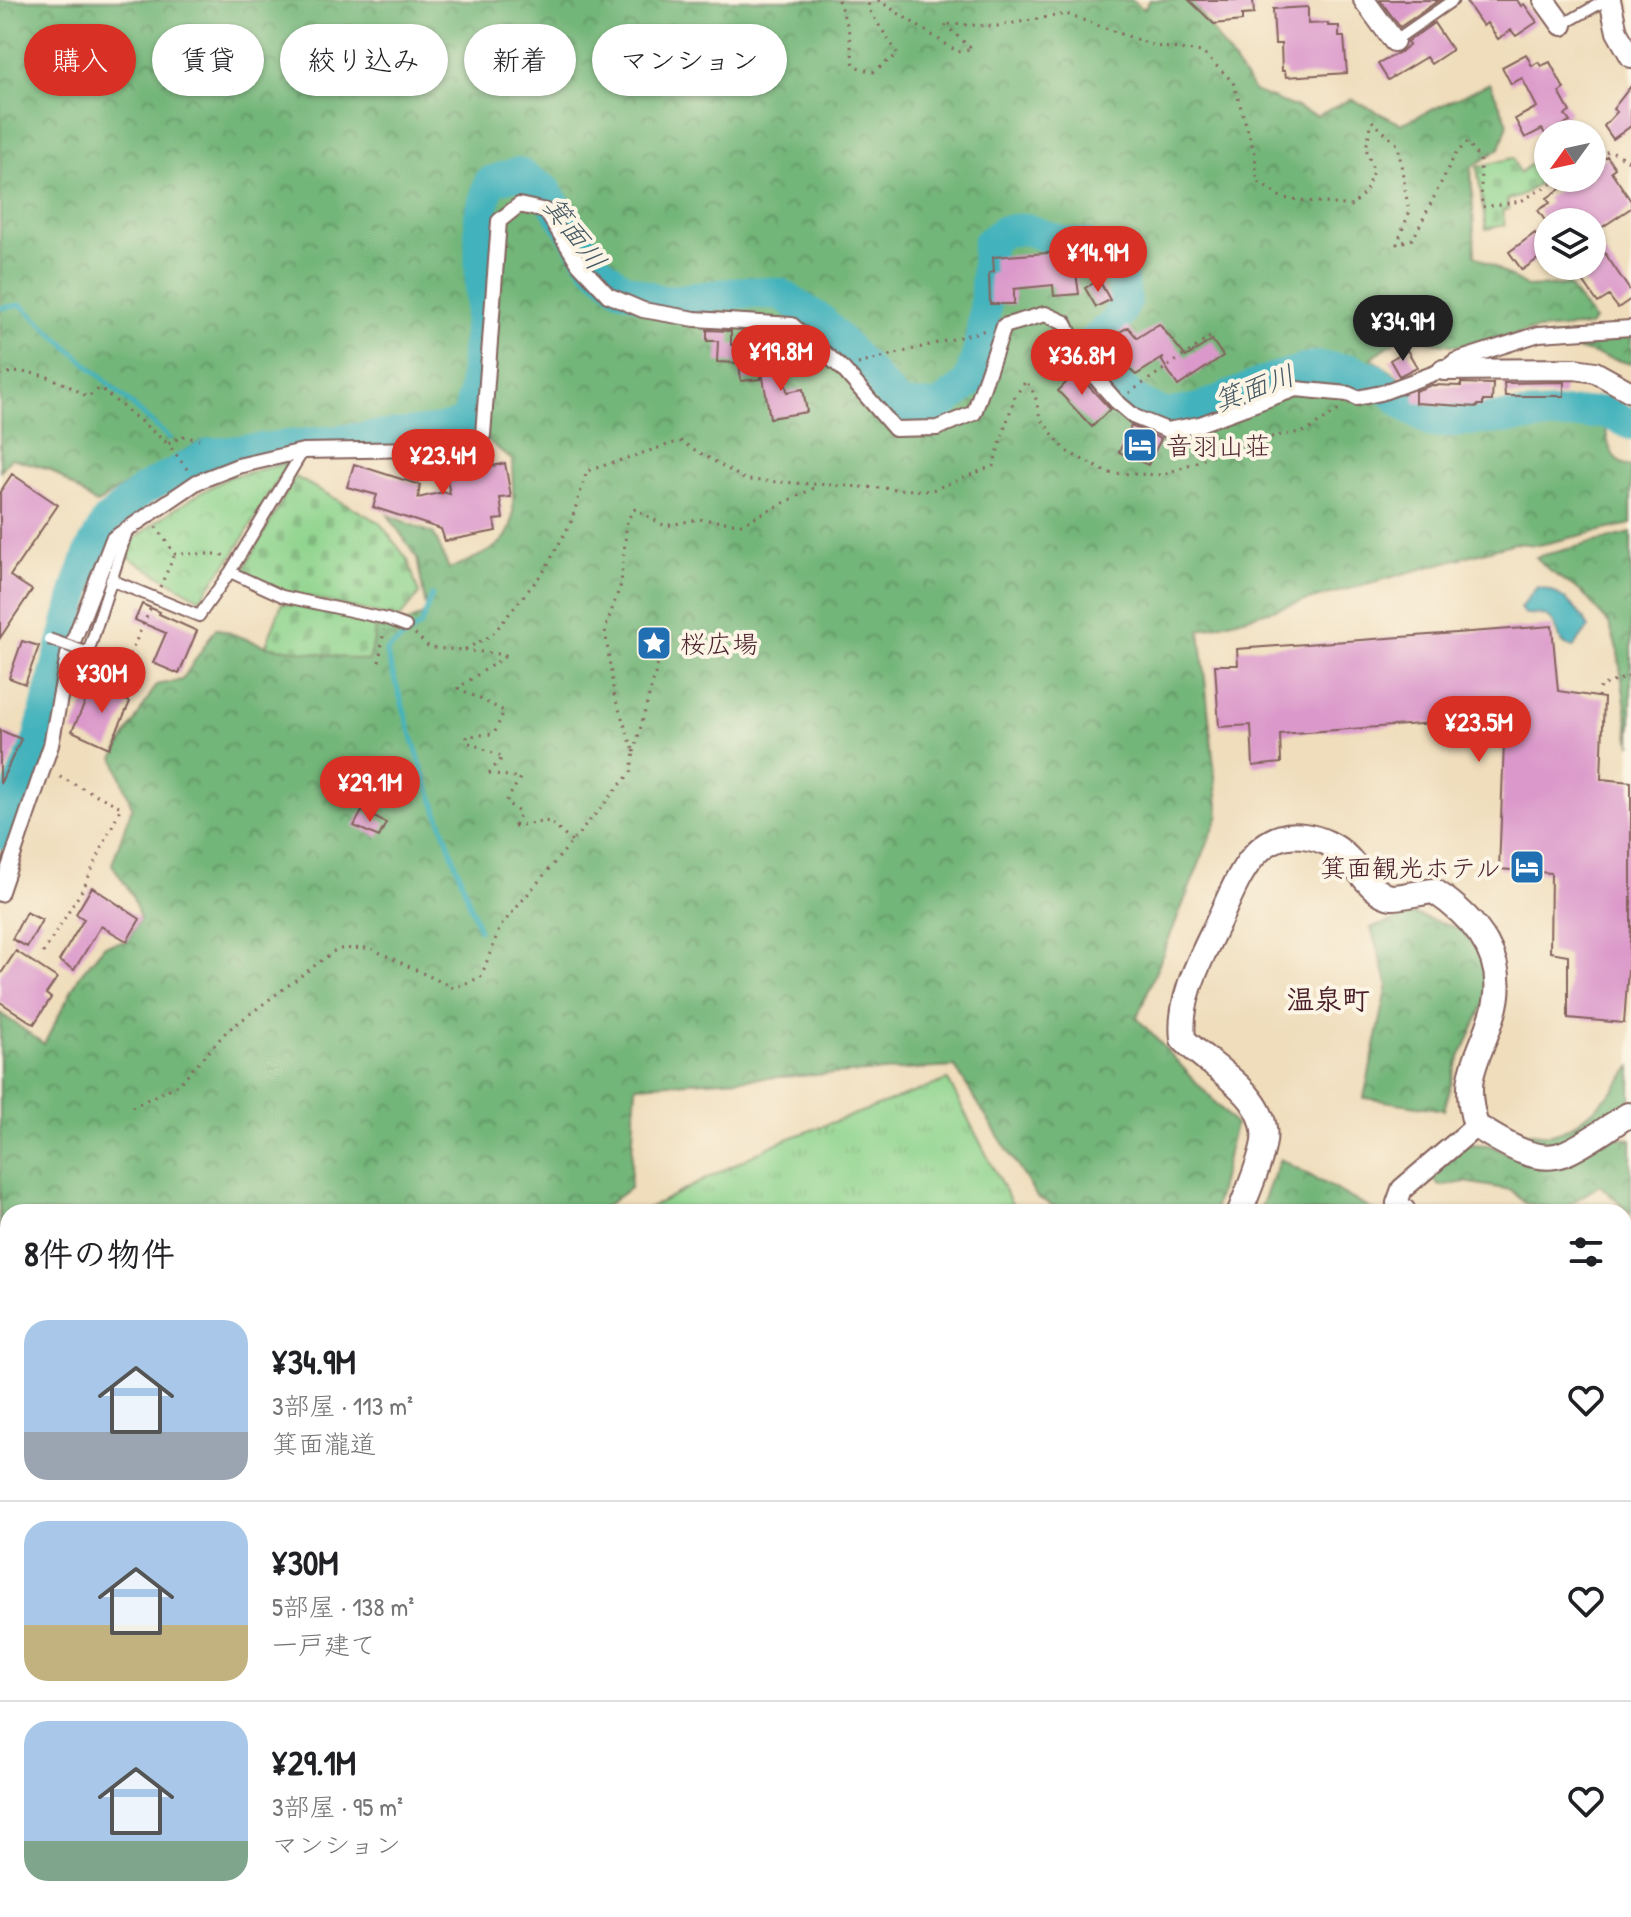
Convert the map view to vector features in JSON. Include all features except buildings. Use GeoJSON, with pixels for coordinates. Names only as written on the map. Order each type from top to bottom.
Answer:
{"type":"FeatureCollection","features":[{"type":"Feature","properties":{"kind":"street"},"geometry":{"type":"LineString","coordinates":[[1364,0],[1394,41]]}},
{"type":"Feature","properties":{"kind":"street"},"geometry":{"type":"LineString","coordinates":[[1544,0],[1562,25]]}},
{"type":"Feature","properties":{"kind":"street"},"geometry":{"type":"LineString","coordinates":[[1608,0],[1617,32],[1631,57]]}},
{"type":"Feature","properties":{"kind":"street"},"geometry":{"type":"LineString","coordinates":[[0,894],[51,745],[68,655],[113,539],[197,482],[238,466],[303,451],[420,449],[442,455],[483,435],[499,221],[519,205],[546,211],[579,264],[608,295],[643,310],[695,319],[792,325],[843,369],[895,429],[937,428],[974,413],[1004,326],[1045,314],[1065,323],[1082,362],[1116,401],[1135,417],[1167,430],[1200,424],[1296,389],[1348,394],[1357,398],[1381,393],[1443,370],[1575,369],[1595,372],[1631,392]]}},
{"type":"Feature","properties":{"kind":"street"},"geometry":{"type":"LineString","coordinates":[[1443,370],[1455,361],[1539,334],[1631,328]]}},
{"type":"Feature","properties":{"kind":"street"},"geometry":{"type":"LineString","coordinates":[[1243,1204],[1264,1145],[1264,1120],[1253,1100],[1183,1039],[1181,1022],[1189,985],[1255,852],[1271,839],[1293,834],[1318,838],[1344,854],[1374,888],[1390,897],[1434,891],[1458,907],[1478,932],[1495,960],[1499,987],[1494,1012],[1471,1071],[1469,1102],[1476,1126],[1528,1153],[1562,1155],[1631,1116]]}},
{"type":"Feature","properties":{"kind":"street"},"geometry":{"type":"LineString","coordinates":[[1398,1204],[1402,1189],[1476,1126]]}},
{"type":"Feature","properties":{"kind":"lane"},"geometry":{"type":"LineString","coordinates":[[1394,41],[1453,0]]}},
{"type":"Feature","properties":{"kind":"lane"},"geometry":{"type":"LineString","coordinates":[[1562,25],[1608,0]]}},
{"type":"Feature","properties":{"kind":"lane"},"geometry":{"type":"LineString","coordinates":[[111,580],[157,594],[199,616],[230,572],[303,451]]}},
{"type":"Feature","properties":{"kind":"lane"},"geometry":{"type":"LineString","coordinates":[[49,639],[88,653],[129,526]]}},
{"type":"Feature","properties":{"kind":"lane"},"geometry":{"type":"LineString","coordinates":[[230,572],[282,596],[406,626]]}},
{"type":"Feature","properties":{"kind":"path"},"geometry":{"type":"LineString","coordinates":[[838,0],[848,27],[854,66],[873,72],[898,54],[869,10],[868,0]]}},
{"type":"Feature","properties":{"kind":"path"},"geometry":{"type":"LineString","coordinates":[[878,0],[958,52],[972,49],[944,24],[997,26],[1066,14],[1155,46],[1202,52],[1233,82],[1255,154],[1257,181],[1282,198],[1352,206],[1366,191],[1373,170],[1366,148],[1372,121],[1398,145],[1409,213],[1397,244],[1413,239],[1456,153],[1468,142],[1480,160],[1482,207],[1521,201],[1537,192]]}},
{"type":"Feature","properties":{"kind":"path"},"geometry":{"type":"LineString","coordinates":[[1606,152],[1610,150],[1631,162]]}},
{"type":"Feature","properties":{"kind":"path"},"geometry":{"type":"LineString","coordinates":[[849,367],[994,328]]}},
{"type":"Feature","properties":{"kind":"path"},"geometry":{"type":"LineString","coordinates":[[1136,388],[1215,334]]}},
{"type":"Feature","properties":{"kind":"path"},"geometry":{"type":"LineString","coordinates":[[0,374],[39,373],[57,379],[88,397],[100,388],[169,445],[193,477]]}},
{"type":"Feature","properties":{"kind":"path"},"geometry":{"type":"LineString","coordinates":[[464,650],[492,635],[544,571],[571,522],[587,471],[680,441],[746,480],[930,491],[993,466],[1015,396],[1026,381],[1035,395],[1040,418],[1066,451],[1108,473],[1162,475],[1254,440],[1307,431],[1357,398]]}},
{"type":"Feature","properties":{"kind":"path"},"geometry":{"type":"LineString","coordinates":[[169,445],[183,436],[199,440]]}},
{"type":"Feature","properties":{"kind":"path"},"geometry":{"type":"LineString","coordinates":[[634,752],[614,695],[605,629],[621,584],[627,520],[635,509],[665,526],[699,519],[741,524],[818,486]]}},
{"type":"Feature","properties":{"kind":"path"},"geometry":{"type":"LineString","coordinates":[[147,514],[175,554]]}},
{"type":"Feature","properties":{"kind":"path"},"geometry":{"type":"LineString","coordinates":[[175,554],[221,554]]}},
{"type":"Feature","properties":{"kind":"path"},"geometry":{"type":"LineString","coordinates":[[117,684],[175,554]]}},
{"type":"Feature","properties":{"kind":"path"},"geometry":{"type":"LineString","coordinates":[[379,662],[387,619]]}},
{"type":"Feature","properties":{"kind":"path"},"geometry":{"type":"LineString","coordinates":[[416,635],[430,648],[507,655],[458,688],[504,711],[494,734],[467,736],[467,742],[503,757],[489,773],[520,778],[506,802],[520,813],[514,826],[549,821],[572,842]]}},
{"type":"Feature","properties":{"kind":"path"},"geometry":{"type":"LineString","coordinates":[[132,1107],[179,1084],[227,1031],[337,949],[370,948],[454,988],[481,977],[500,927],[631,772],[661,652],[657,641]]}},
{"type":"Feature","properties":{"kind":"path"},"geometry":{"type":"LineString","coordinates":[[1598,697],[1600,686],[1631,676]]}},
{"type":"Feature","properties":{"kind":"path"},"geometry":{"type":"LineString","coordinates":[[43,953],[84,887],[121,807],[56,775]]}},
{"type":"Feature","properties":{"kind":"green space"},"geometry":{"type":"Polygon","coordinates":[[[0,0],[1131,0],[1144,9],[1150,0],[1201,0],[1197,9],[1254,91],[1317,116],[1351,99],[1401,124],[1490,83],[1508,123],[1500,148],[1471,168],[1475,255],[1527,287],[1568,285],[1594,320],[1590,326],[1537,330],[1457,346],[1401,337],[1371,358],[1402,379],[1383,398],[1434,430],[1605,417],[1613,454],[1617,460],[1631,467],[1631,524],[1539,545],[1515,543],[1200,630],[1219,815],[1137,1018],[1235,1124],[1216,1204],[1050,1204],[1037,1197],[955,1067],[636,1085],[630,1188],[609,1204],[0,1204],[0,1013],[44,1044],[80,975],[105,945],[127,941],[140,919],[132,895],[112,864],[132,807],[114,757],[156,685],[182,680],[216,628],[266,646],[369,661],[378,621],[405,624],[427,613],[417,558],[388,515],[434,534],[449,569],[502,542],[509,532],[513,505],[512,460],[461,419],[202,441],[96,504],[50,469],[11,458],[0,471],[0,0]]]}},
{"type":"Feature","properties":{"kind":"green space"},"geometry":{"type":"Polygon","coordinates":[[[1513,158],[1519,173],[1531,164],[1534,169],[1534,187],[1519,197],[1507,200],[1509,209],[1502,211],[1505,225],[1486,229],[1477,167],[1513,158]]]}},
{"type":"Feature","properties":{"kind":"green space"},"geometry":{"type":"Polygon","coordinates":[[[1631,331],[1631,364],[1553,343],[1550,337],[1631,331]]]}},
{"type":"Feature","properties":{"kind":"green space"},"geometry":{"type":"Polygon","coordinates":[[[288,463],[235,552],[200,599],[128,557],[133,540],[200,493],[229,477],[288,463]]]}},
{"type":"Feature","properties":{"kind":"green space"},"geometry":{"type":"Polygon","coordinates":[[[295,477],[379,522],[408,560],[419,594],[399,619],[282,591],[243,571],[295,477]]]}},
{"type":"Feature","properties":{"kind":"green space"},"geometry":{"type":"Polygon","coordinates":[[[1631,533],[1631,745],[1618,652],[1609,624],[1583,593],[1550,571],[1536,557],[1631,533]]]}},
{"type":"Feature","properties":{"kind":"green space"},"geometry":{"type":"Polygon","coordinates":[[[282,603],[378,621],[369,661],[266,646],[282,603]]]}},
{"type":"Feature","properties":{"kind":"green space"},"geometry":{"type":"Polygon","coordinates":[[[1413,914],[1461,929],[1487,965],[1486,1000],[1456,1066],[1444,1110],[1364,1098],[1388,985],[1371,928],[1413,914]]]}},
{"type":"Feature","properties":{"kind":"green space"},"geometry":{"type":"Polygon","coordinates":[[[1631,1067],[1631,1110],[1561,1149],[1520,1142],[1526,1132],[1551,1134],[1574,1124],[1607,1097],[1631,1067]]]}},
{"type":"Feature","properties":{"kind":"green space"},"geometry":{"type":"Polygon","coordinates":[[[948,1080],[1012,1204],[657,1204],[779,1142],[948,1080]]]}},
{"type":"Feature","properties":{"kind":"green space"},"geometry":{"type":"Polygon","coordinates":[[[1613,1138],[1631,1139],[1631,1204],[1620,1204],[1600,1185],[1570,1204],[1530,1204],[1511,1190],[1465,1182],[1442,1186],[1428,1177],[1467,1144],[1489,1145],[1521,1160],[1613,1138]]]}},
{"type":"Feature","properties":{"kind":"green space"},"geometry":{"type":"Polygon","coordinates":[[[1280,1159],[1362,1204],[1262,1204],[1280,1159]]]}},
{"type":"Feature","properties":{"kind":"water"},"geometry":{"type":"Polygon","coordinates":[[[1537,587],[1567,601],[1589,627],[1574,647],[1564,644],[1550,619],[1524,614],[1520,608],[1537,587]]]}},
{"type":"Feature","properties":{"kind":"waterway","name":"箕面川"},"geometry":{"type":"LineString","coordinates":[[0,834],[38,741],[77,589],[90,552],[107,521],[143,490],[211,454],[434,431],[467,424],[474,392],[481,304],[480,216],[490,182],[518,173],[545,190],[594,265],[622,288],[664,302],[746,292],[780,294],[821,320],[900,406],[939,407],[969,383],[979,350],[985,310],[988,243],[1004,231],[1026,229],[1061,242],[1087,245],[1111,263],[1122,282],[1126,301],[1114,324],[1087,347],[1104,374],[1138,402],[1166,415],[1199,409],[1272,379],[1313,367],[1351,370],[1375,379],[1409,407],[1434,422],[1605,412],[1631,424]]}},
{"type":"Feature","properties":{"kind":"waterway"},"geometry":{"type":"LineString","coordinates":[[0,308],[21,305],[169,438]]}},
{"type":"Feature","properties":{"kind":"waterway"},"geometry":{"type":"LineString","coordinates":[[432,595],[421,625],[386,651],[419,759],[479,930]]}},
{"type":"Feature","properties":{"kind":"place","name":"音羽山荘"},"geometry":{"type":"Point","coordinates":[1140,445]}},
{"type":"Feature","properties":{"kind":"place","name":"桜広場"},"geometry":{"type":"Point","coordinates":[654,643]}},
{"type":"Feature","properties":{"kind":"place","name":"箕面観光ホテル"},"geometry":{"type":"Point","coordinates":[1527,867]}},
{"type":"Feature","properties":{"kind":"district","name":"温泉町"},"geometry":{"type":"Point","coordinates":[1328,999]}}]}
